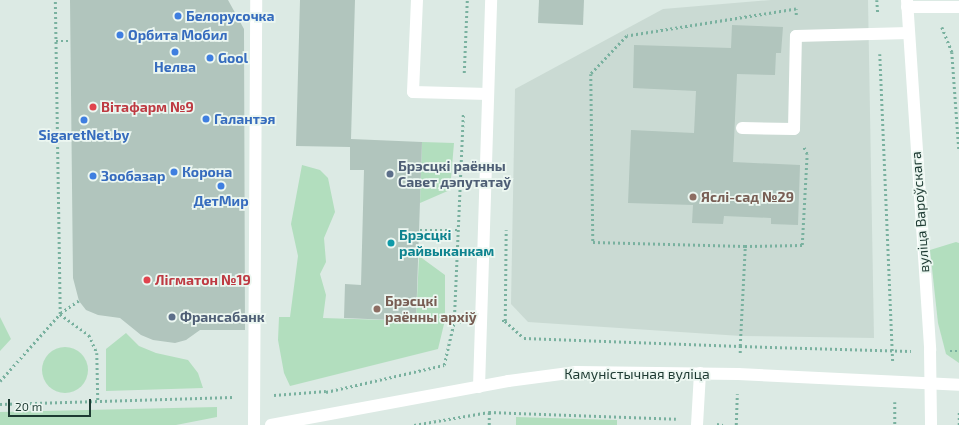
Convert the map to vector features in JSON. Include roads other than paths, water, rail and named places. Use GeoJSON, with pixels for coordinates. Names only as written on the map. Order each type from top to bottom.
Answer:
{"type":"FeatureCollection","features":[{"type":"Feature","properties":{"kind":"street"},"geometry":{"type":"LineString","coordinates":[[254,425],[256,0]]}},
{"type":"Feature","properties":{"kind":"street"},"geometry":{"type":"LineString","coordinates":[[417,0],[412,92],[488,94]]}},
{"type":"Feature","properties":{"kind":"street"},"geometry":{"type":"LineString","coordinates":[[479,387],[491,0]]}},
{"type":"Feature","properties":{"kind":"street"},"geometry":{"type":"LineString","coordinates":[[907,4],[959,7]]}},
{"type":"Feature","properties":{"kind":"street","name":"вуліца Вароўскага"},"geometry":{"type":"LineString","coordinates":[[907,4],[931,383],[931,425]]}},
{"type":"Feature","properties":{"kind":"street"},"geometry":{"type":"LineString","coordinates":[[742,128],[794,129],[796,36],[908,33]]}},
{"type":"Feature","properties":{"kind":"street","name":"Камуністычная вуліца"},"geometry":{"type":"LineString","coordinates":[[271,425],[332,415],[541,375],[576,372],[700,373],[894,380],[959,385]]}},
{"type":"Feature","properties":{"kind":"street"},"geometry":{"type":"LineString","coordinates":[[697,423],[700,373]]}},
{"type":"Feature","properties":{"kind":"place","name":"Белорусочка"},"geometry":{"type":"Point","coordinates":[178,16]}},
{"type":"Feature","properties":{"kind":"place","name":"Орбита Мобил"},"geometry":{"type":"Point","coordinates":[120,35]}},
{"type":"Feature","properties":{"kind":"place","name":"Нелва"},"geometry":{"type":"Point","coordinates":[175,52]}},
{"type":"Feature","properties":{"kind":"place","name":"Gool"},"geometry":{"type":"Point","coordinates":[210,58]}},
{"type":"Feature","properties":{"kind":"place","name":"Вітафарм №9"},"geometry":{"type":"Point","coordinates":[93,107]}},
{"type":"Feature","properties":{"kind":"place","name":"Галантэя"},"geometry":{"type":"Point","coordinates":[206,119]}},
{"type":"Feature","properties":{"kind":"place","name":"SigaretNet.by"},"geometry":{"type":"Point","coordinates":[84,120]}},
{"type":"Feature","properties":{"kind":"place","name":"Корона"},"geometry":{"type":"Point","coordinates":[174,172]}},
{"type":"Feature","properties":{"kind":"place","name":"Брэсцкі раённы Савет дэпутатаў"},"geometry":{"type":"Point","coordinates":[390,174]}},
{"type":"Feature","properties":{"kind":"place","name":"Зообазар"},"geometry":{"type":"Point","coordinates":[93,176]}},
{"type":"Feature","properties":{"kind":"place","name":"ДетМир"},"geometry":{"type":"Point","coordinates":[221,186]}},
{"type":"Feature","properties":{"kind":"place","name":"Яслі-сад №29"},"geometry":{"type":"Point","coordinates":[693,197]}},
{"type":"Feature","properties":{"kind":"place","name":"Брэсцкі райвыканкам"},"geometry":{"type":"Point","coordinates":[391,243]}},
{"type":"Feature","properties":{"kind":"place","name":"Лігматон №19"},"geometry":{"type":"Point","coordinates":[147,280]}},
{"type":"Feature","properties":{"kind":"place","name":"Брэсцкі раённы архіў"},"geometry":{"type":"Point","coordinates":[377,309]}},
{"type":"Feature","properties":{"kind":"place","name":"Франсабанк"},"geometry":{"type":"Point","coordinates":[172,317]}}]}
